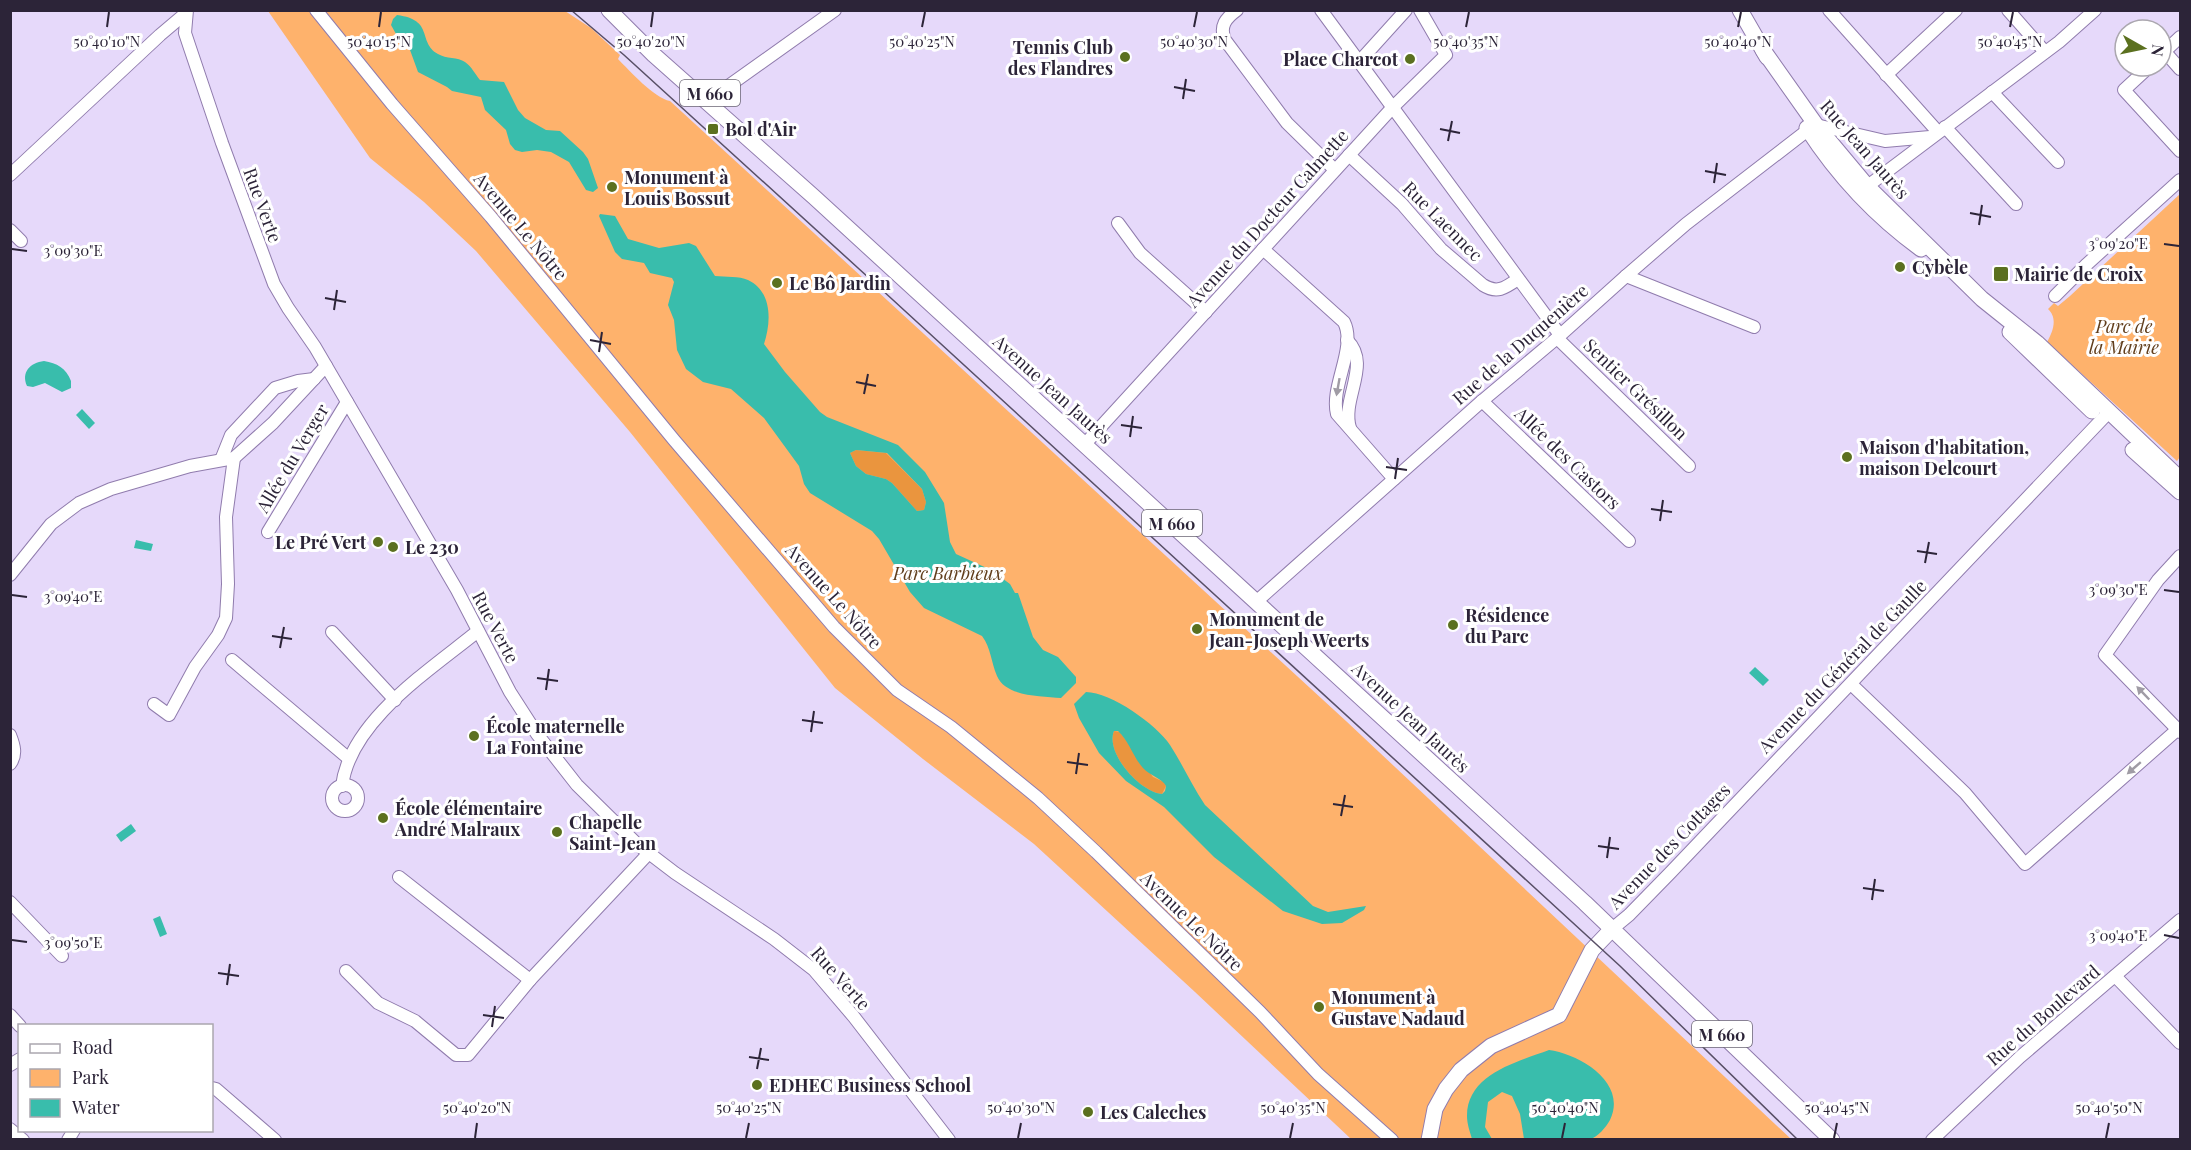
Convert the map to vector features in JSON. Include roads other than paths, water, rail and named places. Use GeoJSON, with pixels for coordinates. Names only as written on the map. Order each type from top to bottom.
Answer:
{"type":"FeatureCollection","features":[{"type":"Feature","properties":{"kind":"main road","name":"Avenue Jean Jaurès"},"geometry":{"type":"LineString","coordinates":[[611,10],[647,36],[710,99],[771,149],[799,183],[1612,929],[1832,1140]]}},
{"type":"Feature","properties":{"kind":"main road","name":"Rue Jean Jaurès"},"geometry":{"type":"LineString","coordinates":[[1740,10],[1833,166],[1947,266],[1982,299],[2003,326],[2181,479]]}},
{"type":"Feature","properties":{"kind":"main road","name":"Rue Jean Jaurès"},"geometry":{"type":"LineString","coordinates":[[2105,416],[2181,492]]}},
{"type":"Feature","properties":{"kind":"main road"},"geometry":{"type":"LineString","coordinates":[[1429,1140],[1435,1109],[1453,1079],[1469,1062],[1491,1046],[1559,1015],[1592,950],[1612,929]]}},
{"type":"Feature","properties":{"kind":"street","name":"Avenue Le Nôtre"},"geometry":{"type":"LineString","coordinates":[[316,10],[392,104],[491,217],[674,440],[834,627],[897,690],[951,727],[1038,798],[1260,1012],[1318,1074],[1392,1140]]}},
{"type":"Feature","properties":{"kind":"street"},"geometry":{"type":"LineString","coordinates":[[710,99],[835,10]]}},
{"type":"Feature","properties":{"kind":"street"},"geometry":{"type":"LineString","coordinates":[[1237,10],[1224,24],[1222,32],[1224,40],[1287,123],[1335,170]]}},
{"type":"Feature","properties":{"kind":"street","name":"Sentier Grésillon"},"geometry":{"type":"LineString","coordinates":[[1321,10],[1559,337],[1689,466]]}},
{"type":"Feature","properties":{"kind":"street"},"geometry":{"type":"LineString","coordinates":[[1359,62],[1406,10]]}},
{"type":"Feature","properties":{"kind":"street","name":"Avenue du Docteur Calmette"},"geometry":{"type":"LineString","coordinates":[[1085,444],[1393,107],[1446,55],[1419,10]]}},
{"type":"Feature","properties":{"kind":"street"},"geometry":{"type":"LineString","coordinates":[[1886,75],[1956,10]]}},
{"type":"Feature","properties":{"kind":"street"},"geometry":{"type":"LineString","coordinates":[[2008,10],[2045,52]]}},
{"type":"Feature","properties":{"kind":"street"},"geometry":{"type":"LineString","coordinates":[[1862,190],[2045,52],[2095,10]]}},
{"type":"Feature","properties":{"kind":"street"},"geometry":{"type":"LineString","coordinates":[[1829,11],[1938,132],[2016,204]]}},
{"type":"Feature","properties":{"kind":"street"},"geometry":{"type":"LineString","coordinates":[[10,175],[183,13]]}},
{"type":"Feature","properties":{"kind":"street","name":"Rue Verte"},"geometry":{"type":"LineString","coordinates":[[183,13],[185,33],[270,276],[288,308],[315,347],[451,580],[521,710],[552,754],[595,803],[649,853],[774,939],[814,970],[854,1017],[950,1140]]}},
{"type":"Feature","properties":{"kind":"street"},"geometry":{"type":"LineString","coordinates":[[2137,78],[2124,90],[2181,151]]}},
{"type":"Feature","properties":{"kind":"street"},"geometry":{"type":"LineString","coordinates":[[1992,92],[2058,162]]}},
{"type":"Feature","properties":{"kind":"street"},"geometry":{"type":"LineString","coordinates":[[1812,128],[1885,141],[1938,132]]}},
{"type":"Feature","properties":{"kind":"street","name":"Rue de la Duquenière"},"geometry":{"type":"LineString","coordinates":[[1257,601],[1686,224],[1812,128]]}},
{"type":"Feature","properties":{"kind":"street","name":"Rue Laennec"},"geometry":{"type":"LineString","coordinates":[[1349,155],[1402,204],[1441,249],[1483,285],[1491,289],[1502,290],[1518,279]]}},
{"type":"Feature","properties":{"kind":"street"},"geometry":{"type":"LineString","coordinates":[[2055,296],[2181,180]]}},
{"type":"Feature","properties":{"kind":"street"},"geometry":{"type":"LineString","coordinates":[[1118,223],[1140,253],[1206,312]]}},
{"type":"Feature","properties":{"kind":"street"},"geometry":{"type":"LineString","coordinates":[[10,230],[21,241]]}},
{"type":"Feature","properties":{"kind":"street"},"geometry":{"type":"LineString","coordinates":[[1263,249],[1344,322],[1347,340],[1336,409],[1340,418],[1394,479]]}},
{"type":"Feature","properties":{"kind":"street"},"geometry":{"type":"LineString","coordinates":[[1626,276],[1754,327]]}},
{"type":"Feature","properties":{"kind":"street"},"geometry":{"type":"LineString","coordinates":[[10,575],[51,524],[79,503],[111,489],[190,466],[234,458],[273,423],[326,366]]}},
{"type":"Feature","properties":{"kind":"street"},"geometry":{"type":"LineString","coordinates":[[221,460],[231,435],[275,388],[314,379]]}},
{"type":"Feature","properties":{"kind":"street","name":"Allée des Castors"},"geometry":{"type":"LineString","coordinates":[[1482,401],[1629,541]]}},
{"type":"Feature","properties":{"kind":"street","name":"Allée du Verger"},"geometry":{"type":"LineString","coordinates":[[268,532],[347,402]]}},
{"type":"Feature","properties":{"kind":"street","name":"Avenue du Général de Gaulle"},"geometry":{"type":"LineString","coordinates":[[1751,788],[2105,416]]}},
{"type":"Feature","properties":{"kind":"street"},"geometry":{"type":"LineString","coordinates":[[154,704],[169,715],[195,667],[218,635],[226,618],[228,584],[226,517],[234,458]]}},
{"type":"Feature","properties":{"kind":"street"},"geometry":{"type":"LineString","coordinates":[[1851,684],[1965,793],[2025,864],[2179,731],[2105,655],[2158,580],[2181,556]]}},
{"type":"Feature","properties":{"kind":"street"},"geometry":{"type":"LineString","coordinates":[[342,786],[348,758],[367,728],[395,700],[478,631]]}},
{"type":"Feature","properties":{"kind":"street"},"geometry":{"type":"LineString","coordinates":[[332,632],[395,700]]}},
{"type":"Feature","properties":{"kind":"street"},"geometry":{"type":"LineString","coordinates":[[232,660],[348,758]]}},
{"type":"Feature","properties":{"kind":"street"},"geometry":{"type":"LineString","coordinates":[[10,735],[14,745],[14,760],[10,764]]}},
{"type":"Feature","properties":{"kind":"street","name":"Avenue des Cottages"},"geometry":{"type":"LineString","coordinates":[[1612,929],[1629,915],[1751,788]]}},
{"type":"Feature","properties":{"kind":"street"},"geometry":{"type":"LineString","coordinates":[[346,971],[378,1003],[415,1021],[456,1055],[468,1055],[530,980],[649,853]]}},
{"type":"Feature","properties":{"kind":"street"},"geometry":{"type":"LineString","coordinates":[[399,877],[530,980]]}},
{"type":"Feature","properties":{"kind":"street"},"geometry":{"type":"LineString","coordinates":[[10,902],[62,956]]}},
{"type":"Feature","properties":{"kind":"street","name":"Rue du Boulevard"},"geometry":{"type":"LineString","coordinates":[[1932,1140],[2020,1057],[2181,920]]}},
{"type":"Feature","properties":{"kind":"street"},"geometry":{"type":"LineString","coordinates":[[2115,976],[2181,1043]]}},
{"type":"Feature","properties":{"kind":"street"},"geometry":{"type":"LineString","coordinates":[[213,1088],[275,1140]]}},
{"type":"Feature","properties":{"kind":"street"},"geometry":{"type":"LineString","coordinates":[[10,1129],[24,1140]]}},
{"type":"Feature","properties":{"kind":"water"},"geometry":{"type":"Polygon","coordinates":[[[397,15],[409,18],[421,26],[428,44],[438,54],[465,62],[480,80],[504,82],[518,110],[525,118],[546,130],[560,131],[583,152],[588,159],[598,188],[593,192],[586,190],[569,162],[551,152],[515,150],[510,144],[506,130],[485,110],[481,97],[452,91],[418,72],[410,50],[400,41],[391,25],[397,15]]]}},
{"type":"Feature","properties":{"kind":"water"},"geometry":{"type":"Polygon","coordinates":[[[600,214],[615,216],[628,239],[659,248],[689,243],[696,246],[715,276],[741,278],[756,285],[766,300],[768,309],[768,327],[764,344],[820,412],[827,417],[898,445],[925,472],[944,503],[950,542],[956,554],[991,570],[1010,584],[1015,593],[1018,593],[1033,637],[1043,650],[1058,657],[1076,677],[1076,683],[1061,698],[1016,692],[1002,683],[997,676],[982,636],[924,608],[910,592],[872,531],[810,493],[804,484],[799,466],[764,418],[731,389],[703,382],[686,369],[677,350],[674,320],[668,305],[674,282],[672,278],[650,273],[644,263],[622,259],[615,252],[600,214]],[[856,450],[850,453],[856,466],[866,474],[886,479],[917,511],[924,510],[926,502],[922,489],[887,453],[856,450]]]}},
{"type":"Feature","properties":{"kind":"water"},"geometry":{"type":"Polygon","coordinates":[[[44,361],[64,369],[71,381],[71,388],[62,392],[45,383],[33,387],[27,386],[25,376],[28,369],[44,361]]]}},
{"type":"Feature","properties":{"kind":"water"},"geometry":{"type":"Polygon","coordinates":[[[82,409],[95,423],[89,429],[76,415],[82,409]]]}},
{"type":"Feature","properties":{"kind":"water"},"geometry":{"type":"Polygon","coordinates":[[[136,540],[153,544],[151,551],[134,548],[136,540]]]}},
{"type":"Feature","properties":{"kind":"water"},"geometry":{"type":"Polygon","coordinates":[[[1755,667],[1769,680],[1763,686],[1749,673],[1755,667]]]}},
{"type":"Feature","properties":{"kind":"water"},"geometry":{"type":"Polygon","coordinates":[[[1086,692],[1096,693],[1120,703],[1144,719],[1170,745],[1205,805],[1313,906],[1328,912],[1366,906],[1364,910],[1342,923],[1322,924],[1283,911],[1214,857],[1164,807],[1126,781],[1099,753],[1079,718],[1074,704],[1086,692]],[[1114,731],[1113,740],[1119,760],[1135,779],[1153,792],[1162,794],[1166,786],[1164,783],[1143,768],[1118,731],[1114,731]]]}},
{"type":"Feature","properties":{"kind":"water"},"geometry":{"type":"Polygon","coordinates":[[[131,824],[136,831],[121,842],[116,835],[131,824]]]}},
{"type":"Feature","properties":{"kind":"water"},"geometry":{"type":"Polygon","coordinates":[[[160,916],[167,934],[160,937],[153,919],[160,916]]]}},
{"type":"Feature","properties":{"kind":"water"},"geometry":{"type":"Polygon","coordinates":[[[1549,1050],[1574,1057],[1598,1072],[1607,1082],[1614,1106],[1610,1120],[1604,1129],[1596,1136],[1584,1140],[1524,1139],[1520,1114],[1512,1096],[1502,1092],[1488,1102],[1485,1127],[1492,1139],[1472,1139],[1467,1116],[1469,1102],[1475,1090],[1496,1072],[1549,1050]]]}},
{"type":"Feature","properties":{"kind":"tram line"},"geometry":{"type":"LineString","coordinates":[[571,10],[624,55],[869,278],[1620,966],[1798,1140]]}},
{"type":"Feature","properties":{"kind":"place","name":"Tennis Club des Flandres"},"geometry":{"type":"Point","coordinates":[1125,57]}},
{"type":"Feature","properties":{"kind":"place","name":"Place Charcot"},"geometry":{"type":"Point","coordinates":[1410,59]}},
{"type":"Feature","properties":{"kind":"place","name":"Bol d'Air"},"geometry":{"type":"Point","coordinates":[713,129]}},
{"type":"Feature","properties":{"kind":"place","name":"Monument à Louis Bossut"},"geometry":{"type":"Point","coordinates":[612,187]}},
{"type":"Feature","properties":{"kind":"place","name":"Cybèle"},"geometry":{"type":"Point","coordinates":[1900,267]}},
{"type":"Feature","properties":{"kind":"place","name":"Mairie de Croix"},"geometry":{"type":"Point","coordinates":[2001,274]}},
{"type":"Feature","properties":{"kind":"place","name":"Le Bô Jardin"},"geometry":{"type":"Point","coordinates":[777,283]}},
{"type":"Feature","properties":{"kind":"place","name":"Maison d'habitation, maison Delcourt"},"geometry":{"type":"Point","coordinates":[1847,457]}},
{"type":"Feature","properties":{"kind":"place","name":"Le Pré Vert"},"geometry":{"type":"Point","coordinates":[378,542]}},
{"type":"Feature","properties":{"kind":"place","name":"Le 230"},"geometry":{"type":"Point","coordinates":[393,547]}},
{"type":"Feature","properties":{"kind":"place","name":"Résidence du Parc"},"geometry":{"type":"Point","coordinates":[1453,625]}},
{"type":"Feature","properties":{"kind":"place","name":"Monument de Jean-Joseph Weerts"},"geometry":{"type":"Point","coordinates":[1197,629]}},
{"type":"Feature","properties":{"kind":"place","name":"École maternelle La Fontaine"},"geometry":{"type":"Point","coordinates":[474,736]}},
{"type":"Feature","properties":{"kind":"place","name":"École élémentaire André Malraux"},"geometry":{"type":"Point","coordinates":[383,818]}},
{"type":"Feature","properties":{"kind":"place","name":"Chapelle Saint-Jean"},"geometry":{"type":"Point","coordinates":[557,832]}},
{"type":"Feature","properties":{"kind":"place","name":"Monument à Gustave Nadaud"},"geometry":{"type":"Point","coordinates":[1319,1007]}},
{"type":"Feature","properties":{"kind":"place","name":"EDHEC Business School"},"geometry":{"type":"Point","coordinates":[757,1085]}},
{"type":"Feature","properties":{"kind":"place","name":"Les Caleches"},"geometry":{"type":"Point","coordinates":[1088,1112]}},
{"type":"Feature","properties":{"kind":"park label","name":"Parc de la Mairie"},"geometry":{"type":"Point","coordinates":[2124,336]}},
{"type":"Feature","properties":{"kind":"park label","name":"Parc Barbieux"},"geometry":{"type":"Point","coordinates":[948,573]}}]}
